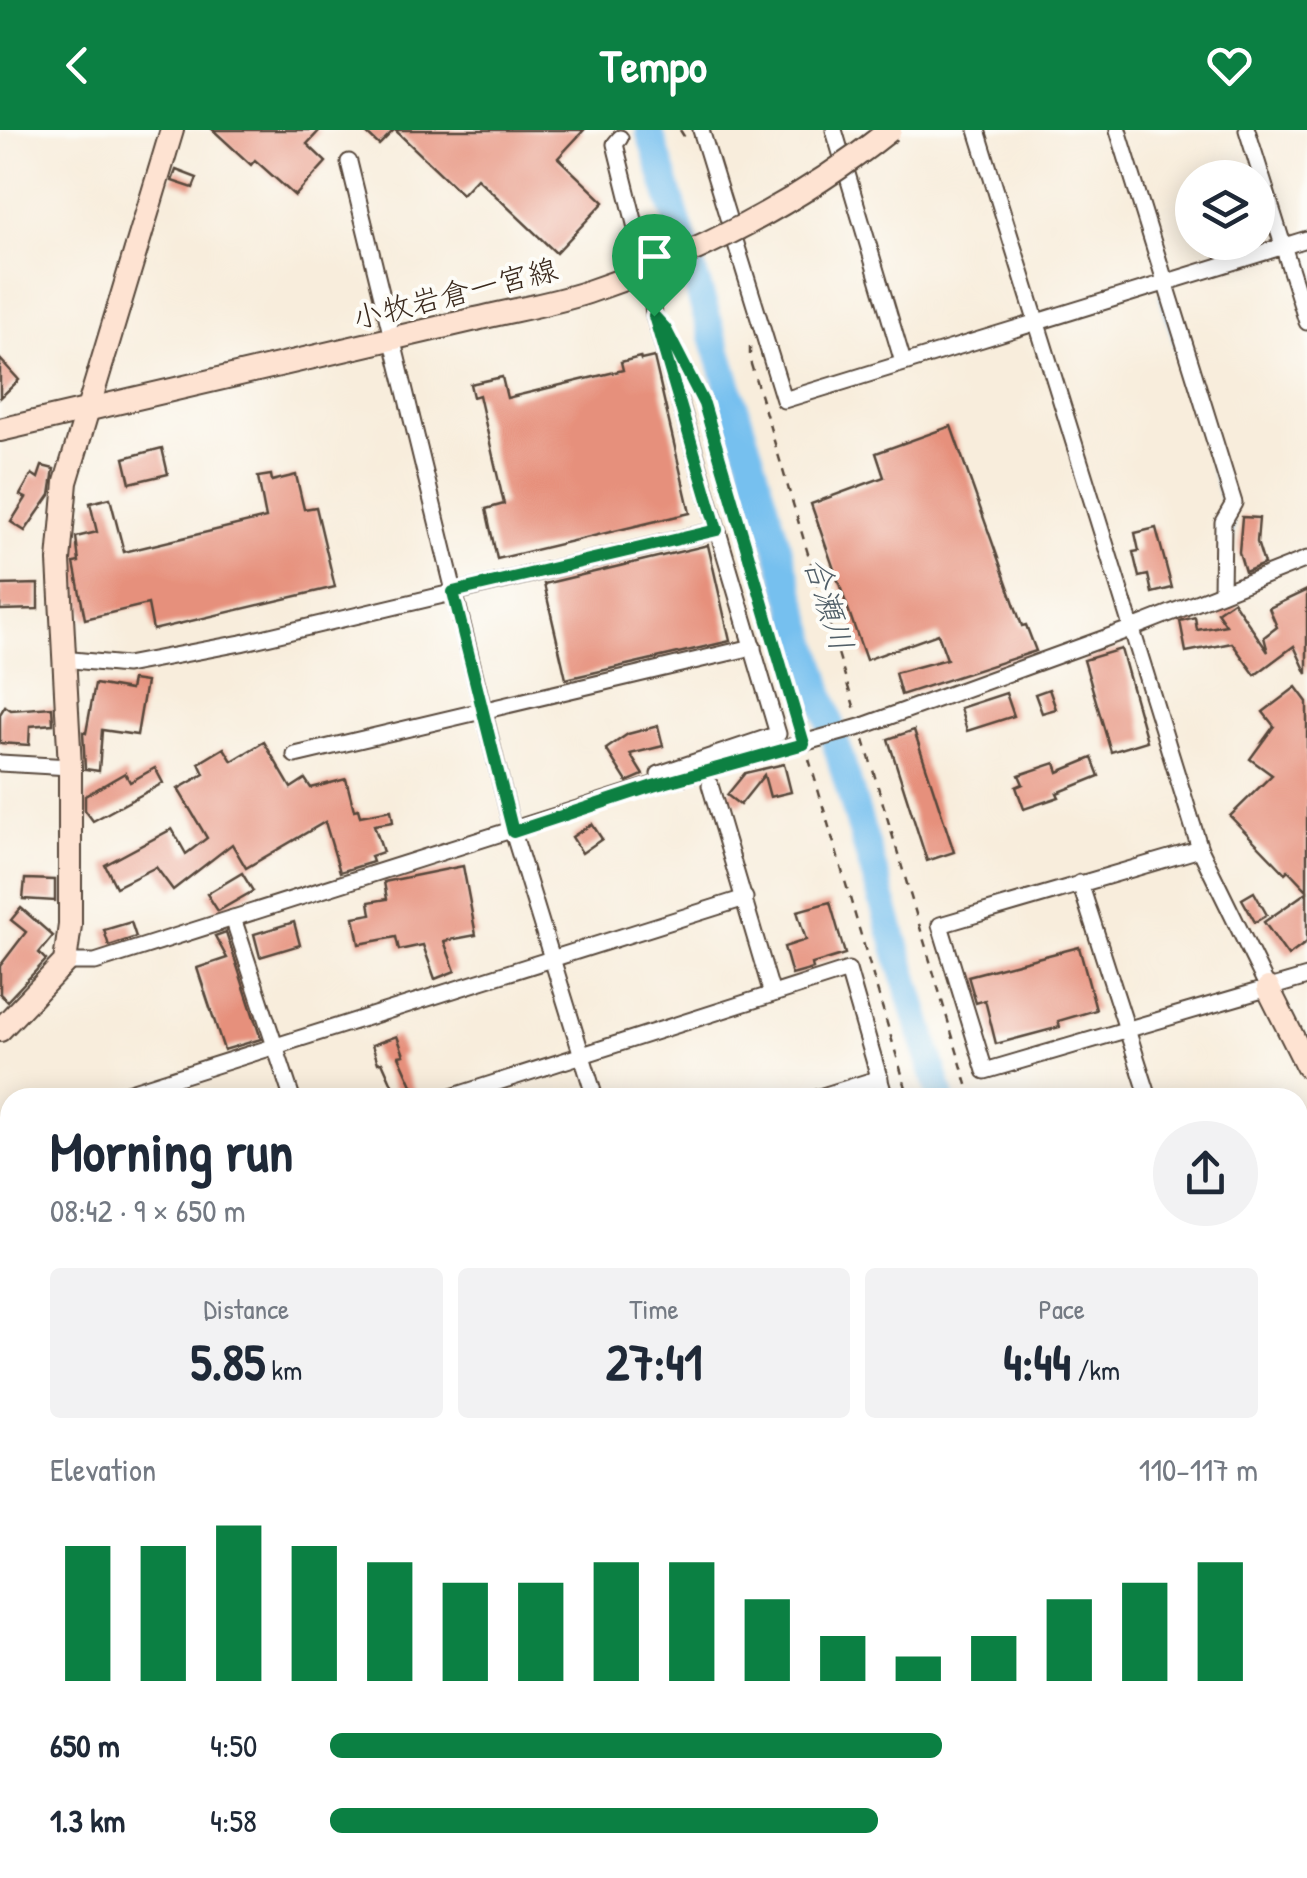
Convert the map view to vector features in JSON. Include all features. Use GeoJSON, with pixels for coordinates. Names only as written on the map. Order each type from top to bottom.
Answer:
{"type":"FeatureCollection","features":[{"type":"Feature","properties":{"kind":"street"},"geometry":{"type":"LineString","coordinates":[[0,1030],[65,962],[70,925],[70,767],[60,561],[66,482],[172,130]]}},
{"type":"Feature","properties":{"kind":"street"},"geometry":{"type":"LineString","coordinates":[[701,130],[784,400],[1307,239]]}},
{"type":"Feature","properties":{"kind":"street"},"geometry":{"type":"LineString","coordinates":[[834,130],[903,362]]}},
{"type":"Feature","properties":{"kind":"street","name":"小牧岩倉一宮線"},"geometry":{"type":"LineString","coordinates":[[0,430],[585,293],[668,262],[754,222],[853,159],[890,130]]}},
{"type":"Feature","properties":{"kind":"street"},"geometry":{"type":"LineString","coordinates":[[978,130],[1034,322],[1200,849],[1307,1066]]}},
{"type":"Feature","properties":{"kind":"street"},"geometry":{"type":"LineString","coordinates":[[1118,130],[1234,503],[1223,522],[1222,592]]}},
{"type":"Feature","properties":{"kind":"street"},"geometry":{"type":"LineString","coordinates":[[1246,130],[1307,322]]}},
{"type":"Feature","properties":{"kind":"street"},"geometry":{"type":"LineString","coordinates":[[620,138],[615,144],[652,288],[654,316],[778,734],[658,775],[653,786]]}},
{"type":"Feature","properties":{"kind":"street"},"geometry":{"type":"LineString","coordinates":[[349,162],[513,832],[592,1088]]}},
{"type":"Feature","properties":{"kind":"street"},"geometry":{"type":"LineString","coordinates":[[62,659],[126,665],[240,643],[717,530]]}},
{"type":"Feature","properties":{"kind":"street"},"geometry":{"type":"LineString","coordinates":[[65,962],[95,962],[653,786],[860,727],[1130,629],[1307,559]]}},
{"type":"Feature","properties":{"kind":"street"},"geometry":{"type":"LineString","coordinates":[[295,755],[753,647]]}},
{"type":"Feature","properties":{"kind":"street"},"geometry":{"type":"LineString","coordinates":[[0,763],[70,767]]}},
{"type":"Feature","properties":{"kind":"street"},"geometry":{"type":"LineString","coordinates":[[710,785],[772,994]]}},
{"type":"Feature","properties":{"kind":"street"},"geometry":{"type":"LineString","coordinates":[[1200,849],[940,925],[986,1071],[1307,977]]}},
{"type":"Feature","properties":{"kind":"street"},"geometry":{"type":"LineString","coordinates":[[1080,883],[1145,1088]]}},
{"type":"Feature","properties":{"kind":"street"},"geometry":{"type":"LineString","coordinates":[[142,1088],[744,898]]}},
{"type":"Feature","properties":{"kind":"street"},"geometry":{"type":"LineString","coordinates":[[233,918],[289,1088]]}},
{"type":"Feature","properties":{"kind":"street"},"geometry":{"type":"LineString","coordinates":[[479,1088],[848,970],[883,1088]]}},
{"type":"Feature","properties":{"kind":"street"},"geometry":{"type":"LineString","coordinates":[[848,1088],[880,1078]]}},
{"type":"Feature","properties":{"kind":"path"},"geometry":{"type":"LineString","coordinates":[[750,346],[750,361],[968,1088]]}},
{"type":"Feature","properties":{"kind":"path"},"geometry":{"type":"LineString","coordinates":[[688,374],[704,404],[906,1088]]}},
{"type":"Feature","properties":{"kind":"building"},"geometry":{"type":"Polygon","coordinates":[[[213,130],[320,130],[307,144],[326,162],[295,196],[255,160],[251,165],[213,130]]]}},
{"type":"Feature","properties":{"kind":"building"},"geometry":{"type":"Polygon","coordinates":[[[363,130],[394,130],[379,145],[363,130]]]}},
{"type":"Feature","properties":{"kind":"building"},"geometry":{"type":"Polygon","coordinates":[[[395,130],[584,130],[558,158],[604,202],[556,253],[477,178],[462,194],[395,130]]]}},
{"type":"Feature","properties":{"kind":"building"},"geometry":{"type":"Polygon","coordinates":[[[176,170],[197,178],[193,188],[172,181],[176,170]]]}},
{"type":"Feature","properties":{"kind":"building"},"geometry":{"type":"Polygon","coordinates":[[[654,357],[690,513],[497,559],[486,509],[504,504],[479,395],[473,397],[470,384],[502,377],[507,398],[623,370],[621,362],[654,357]]]}},
{"type":"Feature","properties":{"kind":"building"},"geometry":{"type":"Polygon","coordinates":[[[0,359],[19,380],[0,398],[0,359]]]}},
{"type":"Feature","properties":{"kind":"building"},"geometry":{"type":"Polygon","coordinates":[[[951,426],[1022,626],[1026,625],[1036,651],[901,695],[895,673],[947,659],[938,634],[866,660],[811,504],[884,477],[876,453],[951,426]]]}},
{"type":"Feature","properties":{"kind":"building"},"geometry":{"type":"Polygon","coordinates":[[[162,448],[168,474],[130,483],[124,458],[162,448]]]}},
{"type":"Feature","properties":{"kind":"building"},"geometry":{"type":"Polygon","coordinates":[[[42,466],[54,469],[50,495],[25,531],[11,522],[26,498],[20,495],[32,474],[38,478],[42,466]]]}},
{"type":"Feature","properties":{"kind":"building"},"geometry":{"type":"Polygon","coordinates":[[[271,475],[272,481],[296,475],[304,509],[316,507],[335,587],[153,630],[148,604],[85,619],[74,563],[79,562],[76,537],[97,532],[90,503],[110,498],[124,552],[266,518],[258,477],[271,475]]]}},
{"type":"Feature","properties":{"kind":"building"},"geometry":{"type":"Polygon","coordinates":[[[1242,517],[1259,518],[1257,542],[1264,564],[1245,572],[1239,552],[1242,517]]]}},
{"type":"Feature","properties":{"kind":"building"},"geometry":{"type":"Polygon","coordinates":[[[1156,528],[1172,588],[1152,593],[1148,575],[1139,577],[1133,552],[1139,551],[1135,533],[1156,528]]]}},
{"type":"Feature","properties":{"kind":"building"},"geometry":{"type":"Polygon","coordinates":[[[708,545],[730,641],[566,679],[544,584],[708,545]]]}},
{"type":"Feature","properties":{"kind":"building"},"geometry":{"type":"Polygon","coordinates":[[[38,584],[38,609],[0,610],[0,585],[38,584]]]}},
{"type":"Feature","properties":{"kind":"building"},"geometry":{"type":"Polygon","coordinates":[[[1307,590],[1307,674],[1294,646],[1255,675],[1232,643],[1186,652],[1180,621],[1195,617],[1197,630],[1226,625],[1217,612],[1233,601],[1268,652],[1264,637],[1277,627],[1269,608],[1307,590]]]}},
{"type":"Feature","properties":{"kind":"building"},"geometry":{"type":"Polygon","coordinates":[[[1121,649],[1147,741],[1111,752],[1084,660],[1121,649]]]}},
{"type":"Feature","properties":{"kind":"building"},"geometry":{"type":"Polygon","coordinates":[[[132,680],[146,682],[137,735],[102,730],[99,771],[85,769],[83,732],[86,733],[95,684],[130,690],[132,680]]]}},
{"type":"Feature","properties":{"kind":"building"},"geometry":{"type":"Polygon","coordinates":[[[1296,687],[1307,702],[1307,890],[1230,816],[1272,775],[1250,759],[1274,726],[1263,712],[1296,687]]]}},
{"type":"Feature","properties":{"kind":"building"},"geometry":{"type":"Polygon","coordinates":[[[1049,689],[1056,709],[1042,713],[1035,694],[1049,689]]]}},
{"type":"Feature","properties":{"kind":"building"},"geometry":{"type":"Polygon","coordinates":[[[1006,693],[1014,716],[967,731],[960,708],[1006,693]]]}},
{"type":"Feature","properties":{"kind":"building"},"geometry":{"type":"Polygon","coordinates":[[[5,706],[11,710],[52,707],[53,724],[30,726],[29,745],[0,743],[0,714],[5,706]]]}},
{"type":"Feature","properties":{"kind":"building"},"geometry":{"type":"Polygon","coordinates":[[[658,726],[663,746],[630,754],[643,775],[627,782],[606,749],[628,734],[658,726]]]}},
{"type":"Feature","properties":{"kind":"building"},"geometry":{"type":"Polygon","coordinates":[[[914,730],[954,852],[927,861],[888,739],[914,730]]]}},
{"type":"Feature","properties":{"kind":"building"},"geometry":{"type":"Polygon","coordinates":[[[264,742],[291,788],[305,779],[311,788],[346,779],[354,810],[358,809],[360,816],[391,810],[393,822],[374,825],[383,852],[371,856],[373,862],[340,872],[325,822],[246,868],[232,844],[173,890],[156,867],[116,887],[105,865],[172,829],[186,854],[207,838],[178,789],[204,774],[199,763],[224,748],[232,761],[264,742]]]}},
{"type":"Feature","properties":{"kind":"building"},"geometry":{"type":"Polygon","coordinates":[[[1092,758],[1099,776],[1057,793],[1059,797],[1024,809],[1016,787],[1023,784],[1019,775],[1055,763],[1058,772],[1092,758]]]}},
{"type":"Feature","properties":{"kind":"building"},"geometry":{"type":"Polygon","coordinates":[[[784,764],[791,792],[770,797],[764,775],[740,805],[727,795],[745,773],[784,764]]]}},
{"type":"Feature","properties":{"kind":"building"},"geometry":{"type":"Polygon","coordinates":[[[155,768],[163,783],[93,821],[85,810],[85,796],[125,773],[130,782],[155,768]]]}},
{"type":"Feature","properties":{"kind":"building"},"geometry":{"type":"Polygon","coordinates":[[[592,824],[602,839],[582,853],[572,837],[592,824]]]}},
{"type":"Feature","properties":{"kind":"building"},"geometry":{"type":"Polygon","coordinates":[[[463,866],[476,935],[444,941],[455,971],[435,979],[423,945],[399,950],[396,937],[359,944],[354,917],[371,914],[369,902],[387,899],[384,882],[463,866]]]}},
{"type":"Feature","properties":{"kind":"building"},"geometry":{"type":"Polygon","coordinates":[[[242,873],[253,891],[218,911],[207,894],[242,873]]]}},
{"type":"Feature","properties":{"kind":"building"},"geometry":{"type":"Polygon","coordinates":[[[25,879],[55,880],[55,901],[23,899],[25,879]]]}},
{"type":"Feature","properties":{"kind":"building"},"geometry":{"type":"Polygon","coordinates":[[[1254,892],[1267,915],[1255,922],[1242,899],[1254,892]]]}},
{"type":"Feature","properties":{"kind":"building"},"geometry":{"type":"Polygon","coordinates":[[[1307,892],[1307,942],[1288,956],[1264,922],[1307,892]]]}},
{"type":"Feature","properties":{"kind":"building"},"geometry":{"type":"Polygon","coordinates":[[[830,902],[845,954],[792,975],[784,947],[806,940],[797,911],[830,902]]]}},
{"type":"Feature","properties":{"kind":"building"},"geometry":{"type":"Polygon","coordinates":[[[21,908],[53,936],[39,953],[46,960],[7,1001],[0,994],[0,966],[26,932],[11,920],[21,908]]]}},
{"type":"Feature","properties":{"kind":"building"},"geometry":{"type":"Polygon","coordinates":[[[131,922],[136,937],[109,946],[104,930],[131,922]]]}},
{"type":"Feature","properties":{"kind":"building"},"geometry":{"type":"Polygon","coordinates":[[[294,922],[300,945],[260,957],[254,934],[294,922]]]}},
{"type":"Feature","properties":{"kind":"building"},"geometry":{"type":"Polygon","coordinates":[[[226,932],[261,1039],[224,1050],[197,968],[227,958],[215,936],[226,932]]]}},
{"type":"Feature","properties":{"kind":"building"},"geometry":{"type":"Polygon","coordinates":[[[1079,947],[1096,1010],[1058,1021],[1060,1027],[996,1044],[985,1000],[976,1003],[968,976],[1079,947]]]}},
{"type":"Feature","properties":{"kind":"building"},"geometry":{"type":"Polygon","coordinates":[[[397,1036],[404,1055],[399,1056],[413,1088],[394,1088],[372,1045],[397,1036]]]}},
{"type":"Feature","properties":{"kind":"waterway","name":"合瀬川"},"geometry":{"type":"LineString","coordinates":[[649,130],[765,504],[938,1088]]}},
{"type":"Feature","properties":{"kind":"waterway"},"geometry":{"type":"LineString","coordinates":[[1162,296],[1223,499]]}},
{"type":"Feature","properties":{"kind":"waterway"},"geometry":{"type":"LineString","coordinates":[[1230,543],[1231,522]]}},
{"type":"Feature","properties":{"kind":"route"},"geometry":{"type":"LineString","coordinates":[[654,316],[665,328],[704,404],[804,744],[653,786],[513,832],[453,592],[717,530],[654,316]]}}]}
